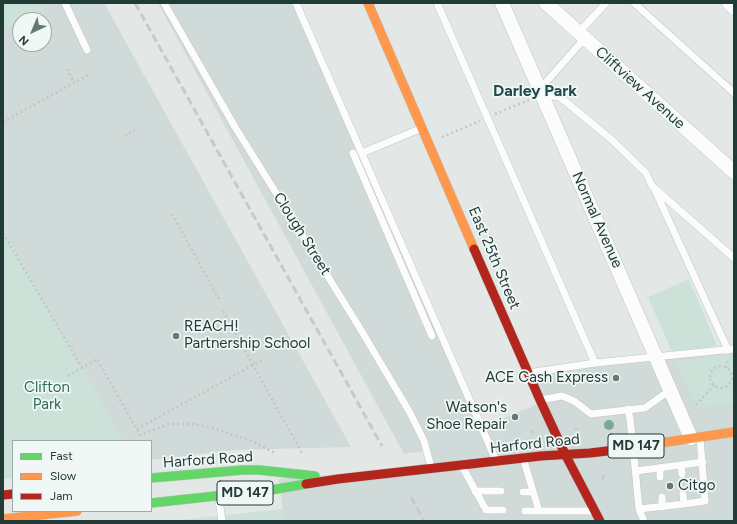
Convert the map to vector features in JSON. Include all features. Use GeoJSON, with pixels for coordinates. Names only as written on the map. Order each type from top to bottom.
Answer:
{"type":"FeatureCollection","features":[{"type":"Feature","properties":{"kind":"main road","name":"East 25th Street"},"geometry":{"type":"LineString","coordinates":[[368,3],[564,454],[600,521]]}},
{"type":"Feature","properties":{"kind":"main road","name":"Harford Road"},"geometry":{"type":"LineString","coordinates":[[152,503],[271,490],[338,479],[590,452],[734,432]]}},
{"type":"Feature","properties":{"kind":"main road","name":"Harford Road"},"geometry":{"type":"LineString","coordinates":[[152,478],[254,470],[338,479]]}},
{"type":"Feature","properties":{"kind":"main road"},"geometry":{"type":"LineString","coordinates":[[3,519],[68,512]]}},
{"type":"Feature","properties":{"kind":"street","name":"Normal Avenue"},"geometry":{"type":"LineString","coordinates":[[502,3],[657,357],[670,390],[696,437]]}},
{"type":"Feature","properties":{"kind":"street","name":"Cliftview Avenue"},"geometry":{"type":"LineString","coordinates":[[546,3],[734,172]]}},
{"type":"Feature","properties":{"kind":"street"},"geometry":{"type":"LineString","coordinates":[[729,3],[734,8]]}},
{"type":"Feature","properties":{"kind":"lane"},"geometry":{"type":"LineString","coordinates":[[65,3],[87,50]]}},
{"type":"Feature","properties":{"kind":"lane","name":"Clough Street"},"geometry":{"type":"LineString","coordinates":[[164,3],[235,127],[358,325],[409,411],[424,441],[432,469]]}},
{"type":"Feature","properties":{"kind":"lane"},"geometry":{"type":"LineString","coordinates":[[296,3],[497,462]]}},
{"type":"Feature","properties":{"kind":"lane"},"geometry":{"type":"LineString","coordinates":[[438,3],[595,363]]}},
{"type":"Feature","properties":{"kind":"lane"},"geometry":{"type":"LineString","coordinates":[[528,373],[595,363],[731,349],[646,174],[612,140],[560,97],[541,92],[606,3]]}},
{"type":"Feature","properties":{"kind":"lane"},"geometry":{"type":"LineString","coordinates":[[634,3],[734,93]]}},
{"type":"Feature","properties":{"kind":"lane"},"geometry":{"type":"LineString","coordinates":[[362,153],[422,128]]}},
{"type":"Feature","properties":{"kind":"lane"},"geometry":{"type":"LineString","coordinates":[[353,153],[432,336]]}},
{"type":"Feature","properties":{"kind":"lane"},"geometry":{"type":"LineString","coordinates":[[652,186],[734,258]]}},
{"type":"Feature","properties":{"kind":"lane"},"geometry":{"type":"LineString","coordinates":[[540,400],[562,396],[574,401],[591,414],[646,408],[670,390]]}},
{"type":"Feature","properties":{"kind":"lane"},"geometry":{"type":"LineString","coordinates":[[628,409],[639,509],[644,521]]}},
{"type":"Feature","properties":{"kind":"lane"},"geometry":{"type":"LineString","coordinates":[[639,509],[705,501],[702,462],[696,437]]}},
{"type":"Feature","properties":{"kind":"lane"},"geometry":{"type":"LineString","coordinates":[[523,459],[539,511]]}},
{"type":"Feature","properties":{"kind":"lane"},"geometry":{"type":"LineString","coordinates":[[636,471],[702,462]]}},
{"type":"Feature","properties":{"kind":"lane"},"geometry":{"type":"LineString","coordinates":[[681,465],[682,474]]}},
{"type":"Feature","properties":{"kind":"lane"},"geometry":{"type":"LineString","coordinates":[[462,466],[486,510],[503,510]]}},
{"type":"Feature","properties":{"kind":"lane"},"geometry":{"type":"LineString","coordinates":[[660,468],[660,477]]}},
{"type":"Feature","properties":{"kind":"lane"},"geometry":{"type":"LineString","coordinates":[[475,491],[501,491]]}},
{"type":"Feature","properties":{"kind":"lane"},"geometry":{"type":"LineString","coordinates":[[523,492],[533,492]]}},
{"type":"Feature","properties":{"kind":"lane"},"geometry":{"type":"LineString","coordinates":[[683,494],[684,504]]}},
{"type":"Feature","properties":{"kind":"lane"},"geometry":{"type":"LineString","coordinates":[[219,496],[222,521]]}},
{"type":"Feature","properties":{"kind":"lane"},"geometry":{"type":"LineString","coordinates":[[662,497],[662,507]]}},
{"type":"Feature","properties":{"kind":"lane"},"geometry":{"type":"LineString","coordinates":[[525,511],[595,512]]}},
{"type":"Feature","properties":{"kind":"path"},"geometry":{"type":"LineString","coordinates":[[67,69],[74,82]]}},
{"type":"Feature","properties":{"kind":"path"},"geometry":{"type":"LineString","coordinates":[[3,122],[90,74]]}},
{"type":"Feature","properties":{"kind":"path"},"geometry":{"type":"LineString","coordinates":[[125,136],[138,128]]}},
{"type":"Feature","properties":{"kind":"path"},"geometry":{"type":"LineString","coordinates":[[172,214],[219,299]]}},
{"type":"Feature","properties":{"kind":"path"},"geometry":{"type":"LineString","coordinates":[[3,233],[82,368]]}},
{"type":"Feature","properties":{"kind":"path"},"geometry":{"type":"LineString","coordinates":[[223,311],[302,453]]}},
{"type":"Feature","properties":{"kind":"path"},"geometry":{"type":"LineString","coordinates":[[68,376],[97,359],[140,435],[169,424],[193,424],[210,427],[252,441],[276,454]]}},
{"type":"Feature","properties":{"kind":"path"},"geometry":{"type":"LineString","coordinates":[[137,430],[264,359]]}},
{"type":"Feature","properties":{"kind":"path"},"geometry":{"type":"LineString","coordinates":[[719,367],[726,368],[732,376],[730,383],[724,388],[714,385],[711,380],[711,373],[713,370],[719,367]]}},
{"type":"Feature","properties":{"kind":"path"},"geometry":{"type":"LineString","coordinates":[[696,405],[714,385]]}},
{"type":"Feature","properties":{"kind":"path"},"geometry":{"type":"LineString","coordinates":[[532,431],[534,435]]}},
{"type":"Feature","properties":{"kind":"shaded area","name":"REACH! Partnership School"},"geometry":{"type":"Polygon","coordinates":[[[52,3],[104,3],[351,447],[235,450],[152,460],[152,440],[122,440],[3,231],[3,30],[12,25],[12,52],[52,52],[52,12],[36,12],[52,3]]]}},
{"type":"Feature","properties":{"kind":"shaded area"},"geometry":{"type":"Polygon","coordinates":[[[158,3],[292,3],[446,346],[479,429],[540,403],[527,374],[734,349],[734,521],[284,521],[279,479],[428,467],[425,451],[404,454],[158,3]]]}},
{"type":"Feature","properties":{"kind":"green space"},"geometry":{"type":"Polygon","coordinates":[[[3,3],[52,3],[36,12],[12,12],[12,25],[3,30],[3,3]]]}},
{"type":"Feature","properties":{"kind":"green space","name":"Clifton Park"},"geometry":{"type":"Polygon","coordinates":[[[3,231],[122,440],[12,440],[12,478],[3,479],[3,231]]]}},
{"type":"Feature","properties":{"kind":"green space"},"geometry":{"type":"Polygon","coordinates":[[[689,279],[717,346],[672,352],[648,297],[689,279]]]}},
{"type":"Feature","properties":{"kind":"green space"},"geometry":{"type":"Polygon","coordinates":[[[734,353],[734,403],[697,408],[676,362],[734,353]]]}},
{"type":"Feature","properties":{"kind":"green space"},"geometry":{"type":"Polygon","coordinates":[[[283,509],[284,521],[171,521],[283,509]]]}},
{"type":"Feature","properties":{"kind":"railway"},"geometry":{"type":"LineString","coordinates":[[135,3],[382,446]]}},
{"type":"Feature","properties":{"kind":"railway"},"geometry":{"type":"LineString","coordinates":[[411,497],[424,521]]}},
{"type":"Feature","properties":{"kind":"traffic: fast"},"geometry":{"type":"LineString","coordinates":[[152,478],[243,470],[259,470],[315,476]]}},
{"type":"Feature","properties":{"kind":"traffic: fast"},"geometry":{"type":"LineString","coordinates":[[152,503],[271,490],[306,484]]}},
{"type":"Feature","properties":{"kind":"traffic: slow"},"geometry":{"type":"LineString","coordinates":[[368,3],[474,249]]}},
{"type":"Feature","properties":{"kind":"traffic: slow"},"geometry":{"type":"LineString","coordinates":[[607,451],[734,432]]}},
{"type":"Feature","properties":{"kind":"traffic: slow"},"geometry":{"type":"LineString","coordinates":[[3,519],[68,512]]}},
{"type":"Feature","properties":{"kind":"traffic: jam"},"geometry":{"type":"LineString","coordinates":[[474,249],[565,454],[600,521]]}},
{"type":"Feature","properties":{"kind":"traffic: jam"},"geometry":{"type":"LineString","coordinates":[[306,484],[541,456],[607,451]]}},
{"type":"Feature","properties":{"kind":"traffic: jam"},"geometry":{"type":"LineString","coordinates":[[3,495],[12,494]]}},
{"type":"Feature","properties":{"kind":"place","name":"REACH! Partnership School"},"geometry":{"type":"Point","coordinates":[176,336]}},
{"type":"Feature","properties":{"kind":"place","name":"ACE Cash Express"},"geometry":{"type":"Point","coordinates":[616,378]}},
{"type":"Feature","properties":{"kind":"place","name":"Watson's Shoe Repair"},"geometry":{"type":"Point","coordinates":[515,417]}},
{"type":"Feature","properties":{"kind":"place","name":"Citgo"},"geometry":{"type":"Point","coordinates":[670,486]}},
{"type":"Feature","properties":{"kind":"district","name":"Darley Park"},"geometry":{"type":"Point","coordinates":[535,91]}}]}
